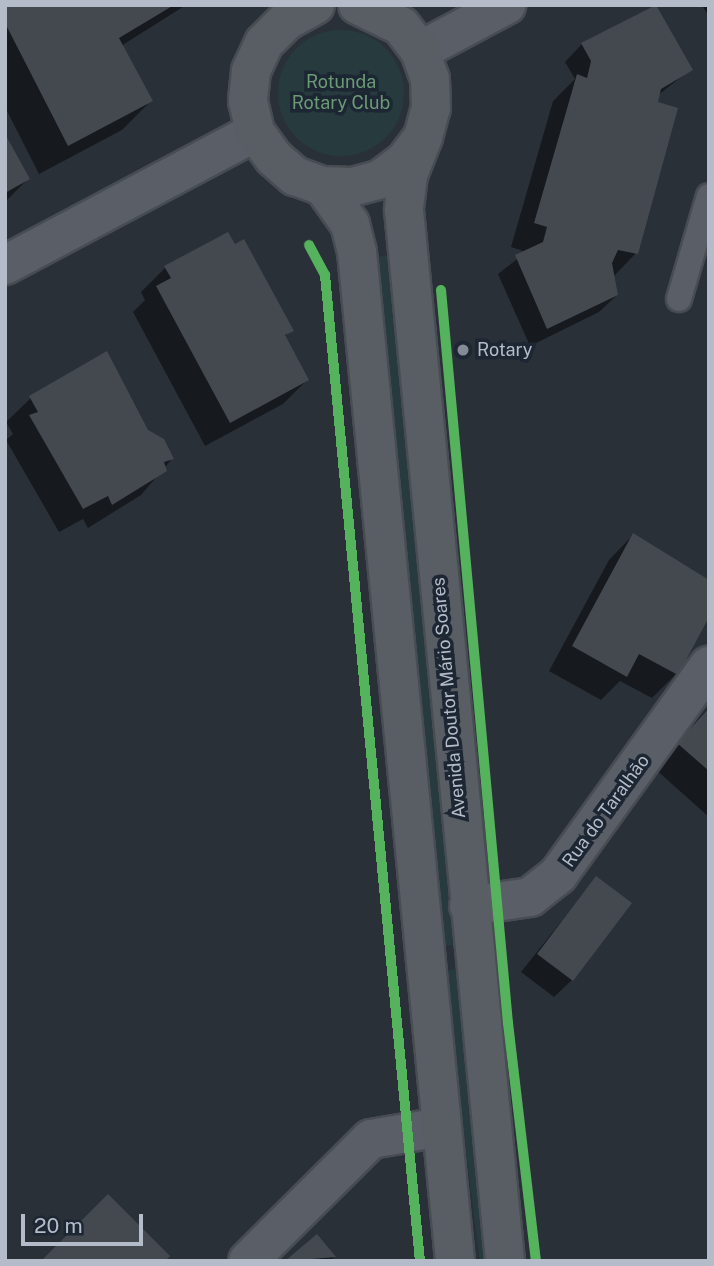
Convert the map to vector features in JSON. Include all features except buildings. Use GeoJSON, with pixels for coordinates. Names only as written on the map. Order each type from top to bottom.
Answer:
{"type":"FeatureCollection","features":[{"type":"Feature","properties":{"kind":"main road"},"geometry":{"type":"LineString","coordinates":[[358,5],[402,27]]}},
{"type":"Feature","properties":{"kind":"main road"},"geometry":{"type":"LineString","coordinates":[[300,10],[264,43],[251,71],[248,101],[255,132],[274,158],[295,176],[323,187],[352,187],[381,179],[405,161],[423,137]]}},
{"type":"Feature","properties":{"kind":"main road","name":"Avenida Doutor Mário Soares"},"geometry":{"type":"LineString","coordinates":[[402,27],[430,79],[431,99],[423,137],[408,175],[404,210],[505,1261]]}},
{"type":"Feature","properties":{"kind":"main road"},"geometry":{"type":"LineString","coordinates":[[323,187],[350,224],[357,252],[455,1261]]}},
{"type":"Feature","properties":{"kind":"street"},"geometry":{"type":"LineString","coordinates":[[402,27],[506,5]]}},
{"type":"Feature","properties":{"kind":"street"},"geometry":{"type":"LineString","coordinates":[[5,265],[255,132]]}},
{"type":"Feature","properties":{"kind":"street","name":"Rua do Taralhão"},"geometry":{"type":"LineString","coordinates":[[469,906],[530,897],[558,875],[709,666]]}},
{"type":"Feature","properties":{"kind":"street"},"geometry":{"type":"LineString","coordinates":[[248,1261],[371,1139],[441,1127]]}},
{"type":"Feature","properties":{"kind":"lane"},"geometry":{"type":"LineString","coordinates":[[679,299],[709,196]]}},
{"type":"Feature","properties":{"kind":"green space","name":"Rotunda Rotary Club"},"geometry":{"type":"Polygon","coordinates":[[[341,30],[365,35],[385,49],[399,69],[404,93],[399,117],[385,137],[365,151],[341,156],[317,151],[297,137],[283,117],[278,93],[283,69],[297,49],[317,35],[341,30]]]}},
{"type":"Feature","properties":{"kind":"green space"},"geometry":{"type":"Polygon","coordinates":[[[389,255],[455,945],[442,946],[376,257],[389,255]]]}},
{"type":"Feature","properties":{"kind":"green space"},"geometry":{"type":"Polygon","coordinates":[[[457,969],[494,1261],[480,1261],[443,970],[457,969]]]}},
{"type":"Feature","properties":{"kind":"cycle path"},"geometry":{"type":"LineString","coordinates":[[309,245],[325,275],[420,1261]]}},
{"type":"Feature","properties":{"kind":"cycle path"},"geometry":{"type":"LineString","coordinates":[[441,290],[508,1023],[536,1261]]}},
{"type":"Feature","properties":{"kind":"place","name":"Rotary"},"geometry":{"type":"Point","coordinates":[463,350]}}]}
